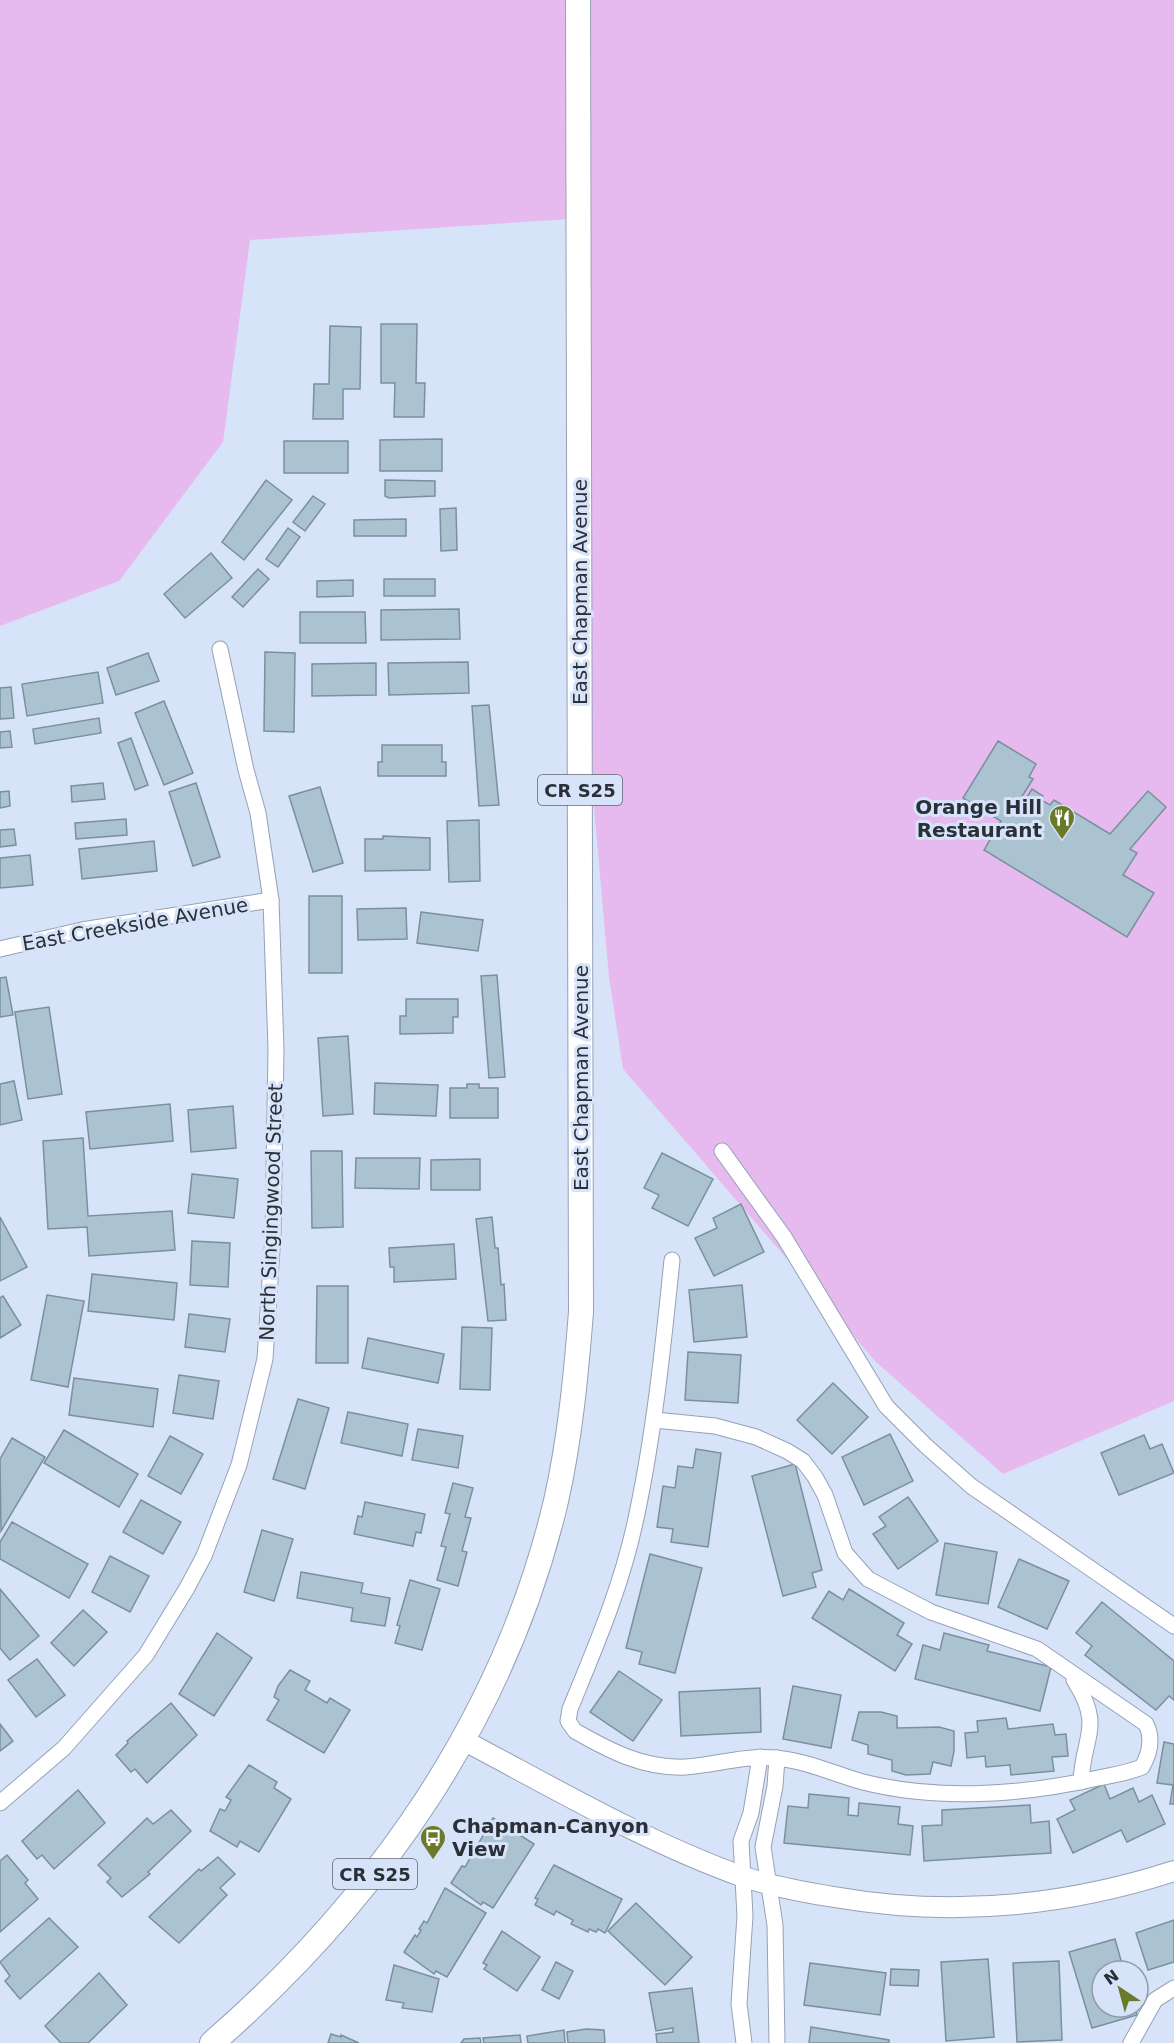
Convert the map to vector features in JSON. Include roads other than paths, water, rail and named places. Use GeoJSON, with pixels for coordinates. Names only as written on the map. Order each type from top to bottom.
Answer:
{"type":"FeatureCollection","features":[{"type":"Feature","properties":{"kind":"main road","name":"East Chapman Avenue"},"geometry":{"type":"LineString","coordinates":[[212,2043],[300,1961],[358,1896],[424,1805],[463,1740],[517,1625],[555,1503],[575,1384],[581,1312],[578,0]]}},
{"type":"Feature","properties":{"kind":"street","name":"North Singingwood Street"},"geometry":{"type":"LineString","coordinates":[[0,1803],[63,1748],[146,1655],[204,1556],[239,1466],[265,1359],[272,1266],[276,1049],[271,900],[258,813],[246,770],[220,649]]}},
{"type":"Feature","properties":{"kind":"street","name":"East Creekside Avenue"},"geometry":{"type":"LineString","coordinates":[[0,948],[82,930],[271,900]]}},
{"type":"Feature","properties":{"kind":"street"},"geometry":{"type":"LineString","coordinates":[[722,1151],[784,1237],[886,1406],[971,1486],[1174,1626]]}},
{"type":"Feature","properties":{"kind":"street"},"geometry":{"type":"LineString","coordinates":[[655,1420],[715,1426],[756,1437],[803,1461],[825,1495],[845,1553],[868,1579],[931,1612],[1037,1649],[1146,1724],[1151,1734],[1148,1757],[1142,1767],[1056,1787],[988,1791],[906,1790],[863,1782],[816,1766],[777,1758],[760,1757],[687,1767],[658,1767],[639,1763],[575,1731],[568,1721],[570,1709],[602,1633],[635,1525],[655,1420],[672,1260]]}},
{"type":"Feature","properties":{"kind":"street"},"geometry":{"type":"LineString","coordinates":[[1068,1672],[1087,1700],[1091,1728],[1081,1765],[1081,1782]]}},
{"type":"Feature","properties":{"kind":"street"},"geometry":{"type":"LineString","coordinates":[[463,1740],[629,1827],[742,1876],[768,1884],[871,1904],[968,1908],[1080,1896],[1174,1870]]}},
{"type":"Feature","properties":{"kind":"street"},"geometry":{"type":"LineString","coordinates":[[744,2043],[739,2004],[745,1916],[741,1841],[755,1796],[760,1757]]}},
{"type":"Feature","properties":{"kind":"street"},"geometry":{"type":"LineString","coordinates":[[777,1758],[775,1786],[763,1847],[775,1925],[777,2043]]}},
{"type":"Feature","properties":{"kind":"street"},"geometry":{"type":"LineString","coordinates":[[1131,2043],[1155,2000],[1174,1988]]}},
{"type":"Feature","properties":{"kind":"place","name":"Orange Hill Restaurant"},"geometry":{"type":"Point","coordinates":[1062,841]}},
{"type":"Feature","properties":{"kind":"place","name":"Chapman-Canyon View"},"geometry":{"type":"Point","coordinates":[433,1861]}}]}
